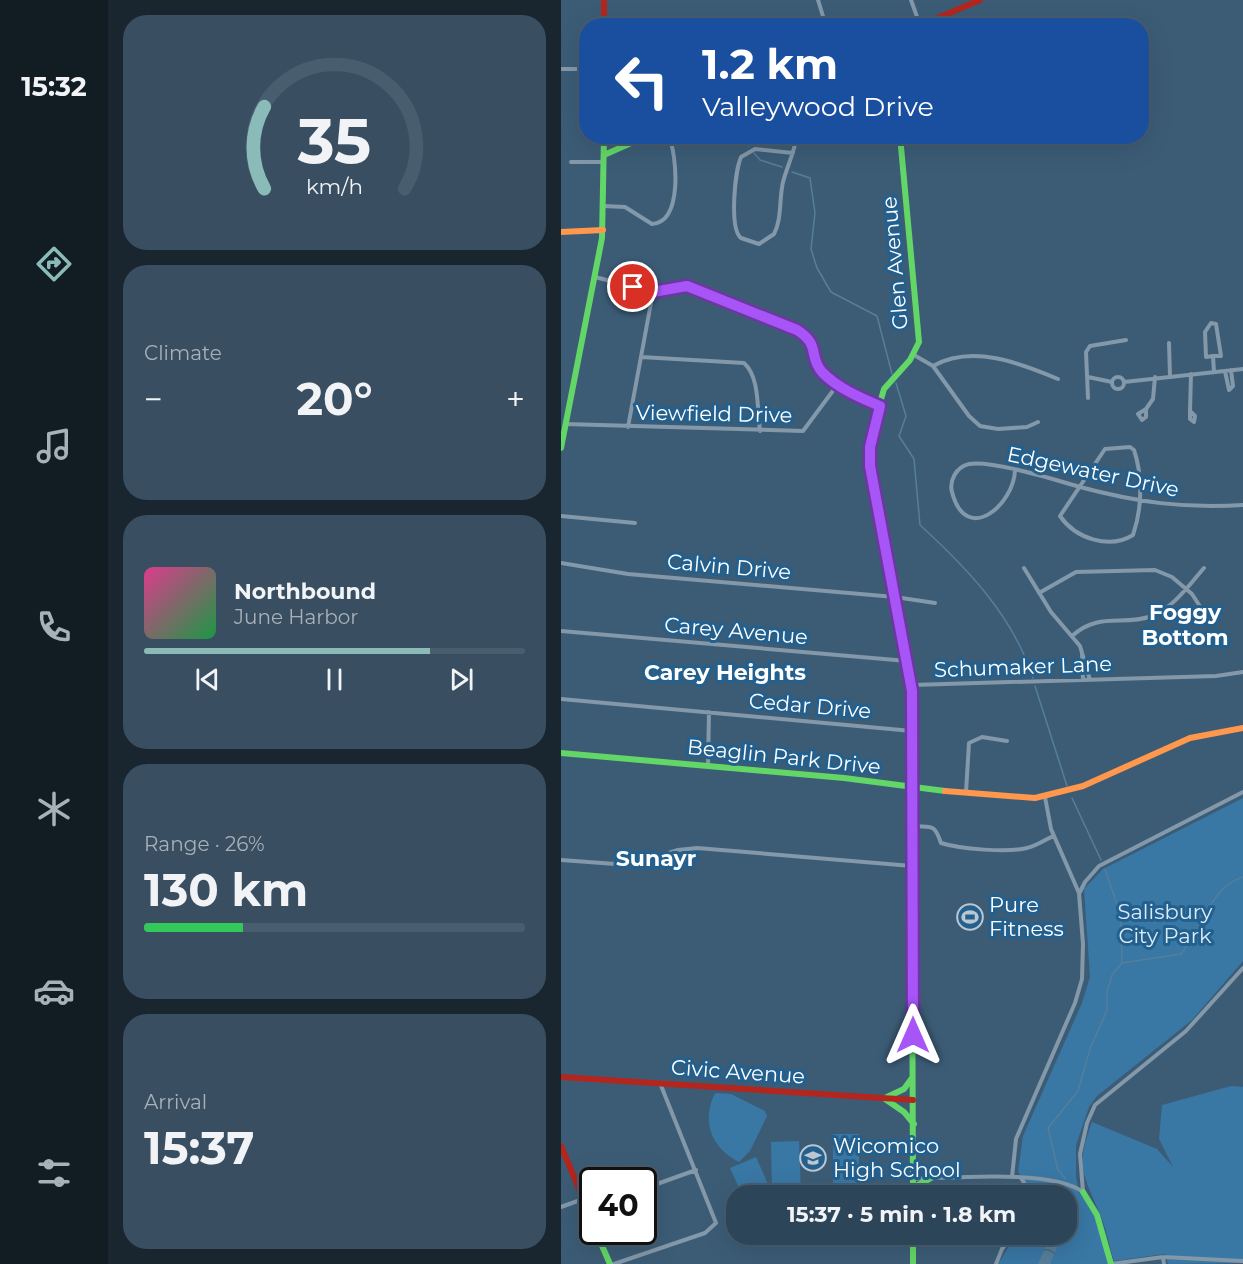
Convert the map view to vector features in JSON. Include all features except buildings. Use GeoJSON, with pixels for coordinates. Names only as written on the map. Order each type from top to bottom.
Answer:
{"type":"FeatureCollection","features":[{"type":"Feature","properties":{"kind":"street"},"geometry":{"type":"LineString","coordinates":[[604,0],[604,18]]}},
{"type":"Feature","properties":{"kind":"street"},"geometry":{"type":"LineString","coordinates":[[818,0],[826,18]]}},
{"type":"Feature","properties":{"kind":"street"},"geometry":{"type":"LineString","coordinates":[[911,0],[917,18]]}},
{"type":"Feature","properties":{"kind":"street"},"geometry":{"type":"LineString","coordinates":[[936,18],[980,0]]}},
{"type":"Feature","properties":{"kind":"street"},"geometry":{"type":"LineString","coordinates":[[561,69],[579,69]]}},
{"type":"Feature","properties":{"kind":"street"},"geometry":{"type":"LineString","coordinates":[[561,448],[603,230],[604,144]]}},
{"type":"Feature","properties":{"kind":"street"},"geometry":{"type":"LineString","coordinates":[[571,162],[604,158],[631,144]]}},
{"type":"Feature","properties":{"kind":"street"},"geometry":{"type":"LineString","coordinates":[[604,206],[629,209],[649,223],[660,223],[669,217],[673,202],[675,161],[671,144]]}},
{"type":"Feature","properties":{"kind":"street"},"geometry":{"type":"LineString","coordinates":[[793,153],[755,149],[741,157],[738,168],[734,225],[741,238],[759,244],[774,234],[782,185],[793,153],[795,144]]}},
{"type":"Feature","properties":{"kind":"street","name":"Glen Avenue"},"geometry":{"type":"LineString","coordinates":[[901,144],[919,336],[914,355],[887,384],[880,406],[869,461],[912,685],[913,1185]]}},
{"type":"Feature","properties":{"kind":"street"},"geometry":{"type":"LineString","coordinates":[[561,232],[603,230]]}},
{"type":"Feature","properties":{"kind":"street"},"geometry":{"type":"LineString","coordinates":[[595,277],[653,292],[687,286],[797,330],[811,339],[823,373],[838,384],[880,406]]}},
{"type":"Feature","properties":{"kind":"street"},"geometry":{"type":"LineString","coordinates":[[628,427],[653,292]]}},
{"type":"Feature","properties":{"kind":"street"},"geometry":{"type":"LineString","coordinates":[[1211,323],[1216,324],[1221,356],[1213,356],[1206,357],[1205,332],[1211,323]]}},
{"type":"Feature","properties":{"kind":"street"},"geometry":{"type":"LineString","coordinates":[[1088,398],[1086,352],[1090,346],[1126,340]]}},
{"type":"Feature","properties":{"kind":"street"},"geometry":{"type":"LineString","coordinates":[[1169,343],[1170,376]]}},
{"type":"Feature","properties":{"kind":"street"},"geometry":{"type":"LineString","coordinates":[[914,355],[933,366],[978,424],[994,429],[1027,427],[1038,422]]}},
{"type":"Feature","properties":{"kind":"street"},"geometry":{"type":"LineString","coordinates":[[1213,356],[1214,372]]}},
{"type":"Feature","properties":{"kind":"street"},"geometry":{"type":"LineString","coordinates":[[641,357],[744,363],[752,371],[760,431]]}},
{"type":"Feature","properties":{"kind":"street"},"geometry":{"type":"LineString","coordinates":[[933,366],[952,357],[1005,358],[1058,379]]}},
{"type":"Feature","properties":{"kind":"street"},"geometry":{"type":"LineString","coordinates":[[1088,377],[1112,382],[1118,389],[1124,382],[1155,377],[1243,369]]}},
{"type":"Feature","properties":{"kind":"street"},"geometry":{"type":"LineString","coordinates":[[1225,371],[1229,390],[1233,386],[1231,370]]}},
{"type":"Feature","properties":{"kind":"street"},"geometry":{"type":"LineString","coordinates":[[1190,411],[1191,374]]}},
{"type":"Feature","properties":{"kind":"street"},"geometry":{"type":"LineString","coordinates":[[1112,382],[1117,377],[1124,382]]}},
{"type":"Feature","properties":{"kind":"street"},"geometry":{"type":"LineString","coordinates":[[1146,409],[1153,399],[1155,377]]}},
{"type":"Feature","properties":{"kind":"street","name":"Viewfield Drive"},"geometry":{"type":"LineString","coordinates":[[565,424],[792,432],[806,429],[838,384]]}},
{"type":"Feature","properties":{"kind":"street"},"geometry":{"type":"LineString","coordinates":[[1130,447],[1134,450],[1138,463],[1140,501],[1133,535],[1115,541],[1094,541],[1064,522],[1060,516],[1080,486],[1105,449],[1130,447]]}},
{"type":"Feature","properties":{"kind":"street","name":"Edgewater Drive"},"geometry":{"type":"LineString","coordinates":[[1015,470],[1013,486],[994,513],[984,518],[974,519],[959,507],[951,487],[959,469],[974,464],[1015,470],[1140,501],[1178,507],[1243,504]]}},
{"type":"Feature","properties":{"kind":"street"},"geometry":{"type":"LineString","coordinates":[[561,516],[635,523]]}},
{"type":"Feature","properties":{"kind":"street","name":"Calvin Drive"},"geometry":{"type":"LineString","coordinates":[[561,563],[628,574],[895,597],[935,603]]}},
{"type":"Feature","properties":{"kind":"street"},"geometry":{"type":"LineString","coordinates":[[1072,636],[1093,622],[1153,616],[1173,602],[1204,567]]}},
{"type":"Feature","properties":{"kind":"street"},"geometry":{"type":"LineString","coordinates":[[1024,568],[1039,593],[1081,650],[1090,680]]}},
{"type":"Feature","properties":{"kind":"street"},"geometry":{"type":"LineString","coordinates":[[1039,593],[1076,572],[1117,569],[1155,570],[1172,577],[1185,588],[1201,608],[1201,625]]}},
{"type":"Feature","properties":{"kind":"street","name":"Carey Avenue"},"geometry":{"type":"LineString","coordinates":[[561,631],[907,662]]}},
{"type":"Feature","properties":{"kind":"street"},"geometry":{"type":"LineString","coordinates":[[1081,650],[1083,680]]}},
{"type":"Feature","properties":{"kind":"street","name":"Schumaker Lane"},"geometry":{"type":"LineString","coordinates":[[912,685],[1216,676],[1243,672]]}},
{"type":"Feature","properties":{"kind":"street","name":"Cedar Drive"},"geometry":{"type":"LineString","coordinates":[[561,699],[913,731]]}},
{"type":"Feature","properties":{"kind":"street"},"geometry":{"type":"LineString","coordinates":[[708,712],[708,766]]}},
{"type":"Feature","properties":{"kind":"street","name":"Beaglin Park Drive"},"geometry":{"type":"LineString","coordinates":[[561,753],[844,778],[912,788],[1026,798],[1045,797],[1083,786],[1190,738],[1243,728]]}},
{"type":"Feature","properties":{"kind":"street"},"geometry":{"type":"LineString","coordinates":[[966,792],[969,743],[982,737],[1007,741]]}},
{"type":"Feature","properties":{"kind":"street"},"geometry":{"type":"LineString","coordinates":[[1079,893],[1099,866],[1243,792]]}},
{"type":"Feature","properties":{"kind":"street"},"geometry":{"type":"LineString","coordinates":[[1011,1177],[1016,1139],[1075,1004],[1082,979],[1083,944],[1079,893],[1053,836],[1045,797]]}},
{"type":"Feature","properties":{"kind":"street"},"geometry":{"type":"LineString","coordinates":[[912,826],[935,828],[939,833],[941,843],[967,847],[1019,850],[1032,847],[1053,836]]}},
{"type":"Feature","properties":{"kind":"street"},"geometry":{"type":"LineString","coordinates":[[561,860],[629,865],[678,850],[697,848],[912,866]]}},
{"type":"Feature","properties":{"kind":"street"},"geometry":{"type":"LineString","coordinates":[[1083,1192],[1080,1154],[1087,1123],[1095,1105],[1186,1031],[1243,968]]}},
{"type":"Feature","properties":{"kind":"street","name":"Civic Avenue"},"geometry":{"type":"LineString","coordinates":[[561,1077],[913,1100]]}},
{"type":"Feature","properties":{"kind":"street"},"geometry":{"type":"LineString","coordinates":[[884,1098],[904,1089],[913,1077]]}},
{"type":"Feature","properties":{"kind":"street"},"geometry":{"type":"LineString","coordinates":[[602,1245],[612,1264],[705,1233],[715,1226],[716,1216],[660,1082]]}},
{"type":"Feature","properties":{"kind":"street"},"geometry":{"type":"LineString","coordinates":[[884,1098],[904,1112],[913,1124]]}},
{"type":"Feature","properties":{"kind":"street"},"geometry":{"type":"LineString","coordinates":[[561,1146],[579,1189]]}},
{"type":"Feature","properties":{"kind":"street"},"geometry":{"type":"LineString","coordinates":[[657,1183],[696,1170]]}},
{"type":"Feature","properties":{"kind":"street"},"geometry":{"type":"LineString","coordinates":[[1020,1177],[1025,1185]]}},
{"type":"Feature","properties":{"kind":"street"},"geometry":{"type":"LineString","coordinates":[[913,1179],[1020,1177],[1069,1183],[1083,1192],[1098,1215],[1111,1264],[1163,1257],[1243,1261]]}},
{"type":"Feature","properties":{"kind":"street"},"geometry":{"type":"LineString","coordinates":[[918,1185],[931,1179]]}},
{"type":"Feature","properties":{"kind":"street"},"geometry":{"type":"LineString","coordinates":[[561,1207],[579,1200]]}},
{"type":"Feature","properties":{"kind":"street"},"geometry":{"type":"LineString","coordinates":[[913,1245],[913,1264]]}},
{"type":"Feature","properties":{"kind":"street"},"geometry":{"type":"LineString","coordinates":[[996,1264],[1005,1245]]}},
{"type":"Feature","properties":{"kind":"street"},"geometry":{"type":"LineString","coordinates":[[1163,1257],[1164,1264]]}},
{"type":"Feature","properties":{"kind":"green space","name":"Salisbury City Park"},"geometry":{"type":"Polygon","coordinates":[[[1243,798],[1243,961],[1192,1020],[1097,1096],[1089,1107],[1076,1145],[1076,1177],[1079,1192],[1095,1213],[1110,1264],[998,1264],[1010,1245],[1077,1245],[1077,1185],[1027,1185],[1018,1172],[1023,1136],[1082,1003],[1090,977],[1084,889],[1103,869],[1243,798]]]}},
{"type":"Feature","properties":{"kind":"green space"},"geometry":{"type":"Polygon","coordinates":[[[1231,1086],[1243,1087],[1243,1263],[1168,1264],[1165,1254],[1114,1261],[1104,1224],[1088,1187],[1083,1168],[1084,1149],[1092,1122],[1157,1149],[1173,1167],[1159,1139],[1162,1105],[1231,1086]]]}},
{"type":"Feature","properties":{"kind":"green space"},"geometry":{"type":"Polygon","coordinates":[[[715,1093],[731,1094],[765,1111],[767,1116],[750,1151],[739,1162],[721,1149],[711,1133],[709,1114],[715,1093]]]}},
{"type":"Feature","properties":{"kind":"green space"},"geometry":{"type":"Polygon","coordinates":[[[833,1134],[859,1134],[859,1185],[833,1185],[833,1134]]]}},
{"type":"Feature","properties":{"kind":"green space"},"geometry":{"type":"Polygon","coordinates":[[[799,1141],[801,1185],[772,1185],[771,1142],[799,1141]]]}},
{"type":"Feature","properties":{"kind":"green space"},"geometry":{"type":"Polygon","coordinates":[[[756,1157],[768,1185],[738,1185],[730,1168],[756,1157]]]}},
{"type":"Feature","properties":{"kind":"water"},"geometry":{"type":"Polygon","coordinates":[[[1047,1245],[1058,1245],[1050,1264],[1038,1264],[1047,1245]]]}},
{"type":"Feature","properties":{"kind":"waterway"},"geometry":{"type":"LineString","coordinates":[[754,153],[760,160],[782,167]]}},
{"type":"Feature","properties":{"kind":"waterway"},"geometry":{"type":"LineString","coordinates":[[792,172],[810,178],[815,213],[811,249],[817,268],[831,292],[877,316],[892,374]]}},
{"type":"Feature","properties":{"kind":"waterway"},"geometry":{"type":"LineString","coordinates":[[896,383],[906,416],[899,436],[914,459],[920,525],[972,576],[987,595],[1014,634],[1033,678]]}},
{"type":"Feature","properties":{"kind":"waterway"},"geometry":{"type":"LineString","coordinates":[[1035,686],[1067,786]]}},
{"type":"Feature","properties":{"kind":"waterway"},"geometry":{"type":"LineString","coordinates":[[1072,798],[1101,860]]}},
{"type":"Feature","properties":{"kind":"waterway"},"geometry":{"type":"LineString","coordinates":[[1105,869],[1121,916],[1122,963]]}},
{"type":"Feature","properties":{"kind":"waterway"},"geometry":{"type":"LineString","coordinates":[[1066,1179],[1058,1170],[1048,1128],[1078,1091],[1090,1049],[1107,1010],[1107,992],[1112,975],[1122,963],[1181,954],[1214,899],[1232,882],[1243,877]]}},
{"type":"Feature","properties":{"kind":"traffic: fast"},"geometry":{"type":"LineString","coordinates":[[561,448],[602,238],[604,144]]}},
{"type":"Feature","properties":{"kind":"traffic: fast"},"geometry":{"type":"LineString","coordinates":[[604,155],[629,144]]}},
{"type":"Feature","properties":{"kind":"traffic: fast"},"geometry":{"type":"LineString","coordinates":[[898,616],[869,453],[884,389],[910,360],[919,342],[901,144]]}},
{"type":"Feature","properties":{"kind":"traffic: fast"},"geometry":{"type":"LineString","coordinates":[[561,753],[844,778],[945,791]]}},
{"type":"Feature","properties":{"kind":"traffic: fast"},"geometry":{"type":"LineString","coordinates":[[912,914],[913,1185]]}},
{"type":"Feature","properties":{"kind":"traffic: fast"},"geometry":{"type":"LineString","coordinates":[[887,1097],[904,1089],[912,1078]]}},
{"type":"Feature","properties":{"kind":"traffic: fast"},"geometry":{"type":"LineString","coordinates":[[885,1099],[904,1112],[914,1124]]}},
{"type":"Feature","properties":{"kind":"traffic: fast"},"geometry":{"type":"LineString","coordinates":[[918,1185],[931,1178]]}},
{"type":"Feature","properties":{"kind":"traffic: fast"},"geometry":{"type":"LineString","coordinates":[[1083,1192],[1097,1215],[1111,1264]]}},
{"type":"Feature","properties":{"kind":"traffic: fast"},"geometry":{"type":"LineString","coordinates":[[602,1245],[610,1264]]}},
{"type":"Feature","properties":{"kind":"traffic: fast"},"geometry":{"type":"LineString","coordinates":[[913,1245],[913,1264]]}},
{"type":"Feature","properties":{"kind":"traffic: slow"},"geometry":{"type":"LineString","coordinates":[[561,232],[603,230]]}},
{"type":"Feature","properties":{"kind":"traffic: slow"},"geometry":{"type":"LineString","coordinates":[[945,791],[1035,798],[1083,786],[1190,738],[1243,728]]}},
{"type":"Feature","properties":{"kind":"traffic: jam"},"geometry":{"type":"LineString","coordinates":[[604,0],[604,18]]}},
{"type":"Feature","properties":{"kind":"traffic: jam"},"geometry":{"type":"LineString","coordinates":[[938,18],[980,0]]}},
{"type":"Feature","properties":{"kind":"traffic: jam"},"geometry":{"type":"LineString","coordinates":[[898,616],[912,691],[912,914]]}},
{"type":"Feature","properties":{"kind":"traffic: jam"},"geometry":{"type":"LineString","coordinates":[[561,1077],[913,1100]]}},
{"type":"Feature","properties":{"kind":"traffic: jam"},"geometry":{"type":"LineString","coordinates":[[561,1146],[579,1189]]}},
{"type":"Feature","properties":{"kind":"place","name":"Pure Fitness"},"geometry":{"type":"Point","coordinates":[970,917]}},
{"type":"Feature","properties":{"kind":"place","name":"Wicomico High School"},"geometry":{"type":"Point","coordinates":[813,1158]}},
{"type":"Feature","properties":{"kind":"district","name":"Foggy Bottom"},"geometry":{"type":"Point","coordinates":[1185,624]}},
{"type":"Feature","properties":{"kind":"district","name":"Carey Heights"},"geometry":{"type":"Point","coordinates":[725,672]}},
{"type":"Feature","properties":{"kind":"district","name":"Sunayr"},"geometry":{"type":"Point","coordinates":[656,858]}},
{"type":"Feature","properties":{"kind":"route"},"geometry":{"type":"LineString","coordinates":[[633,287],[662,292],[687,286],[797,330],[811,339],[817,363],[823,373],[856,395],[880,406],[870,447],[870,466],[907,662],[913,706],[913,1035]]}}]}
